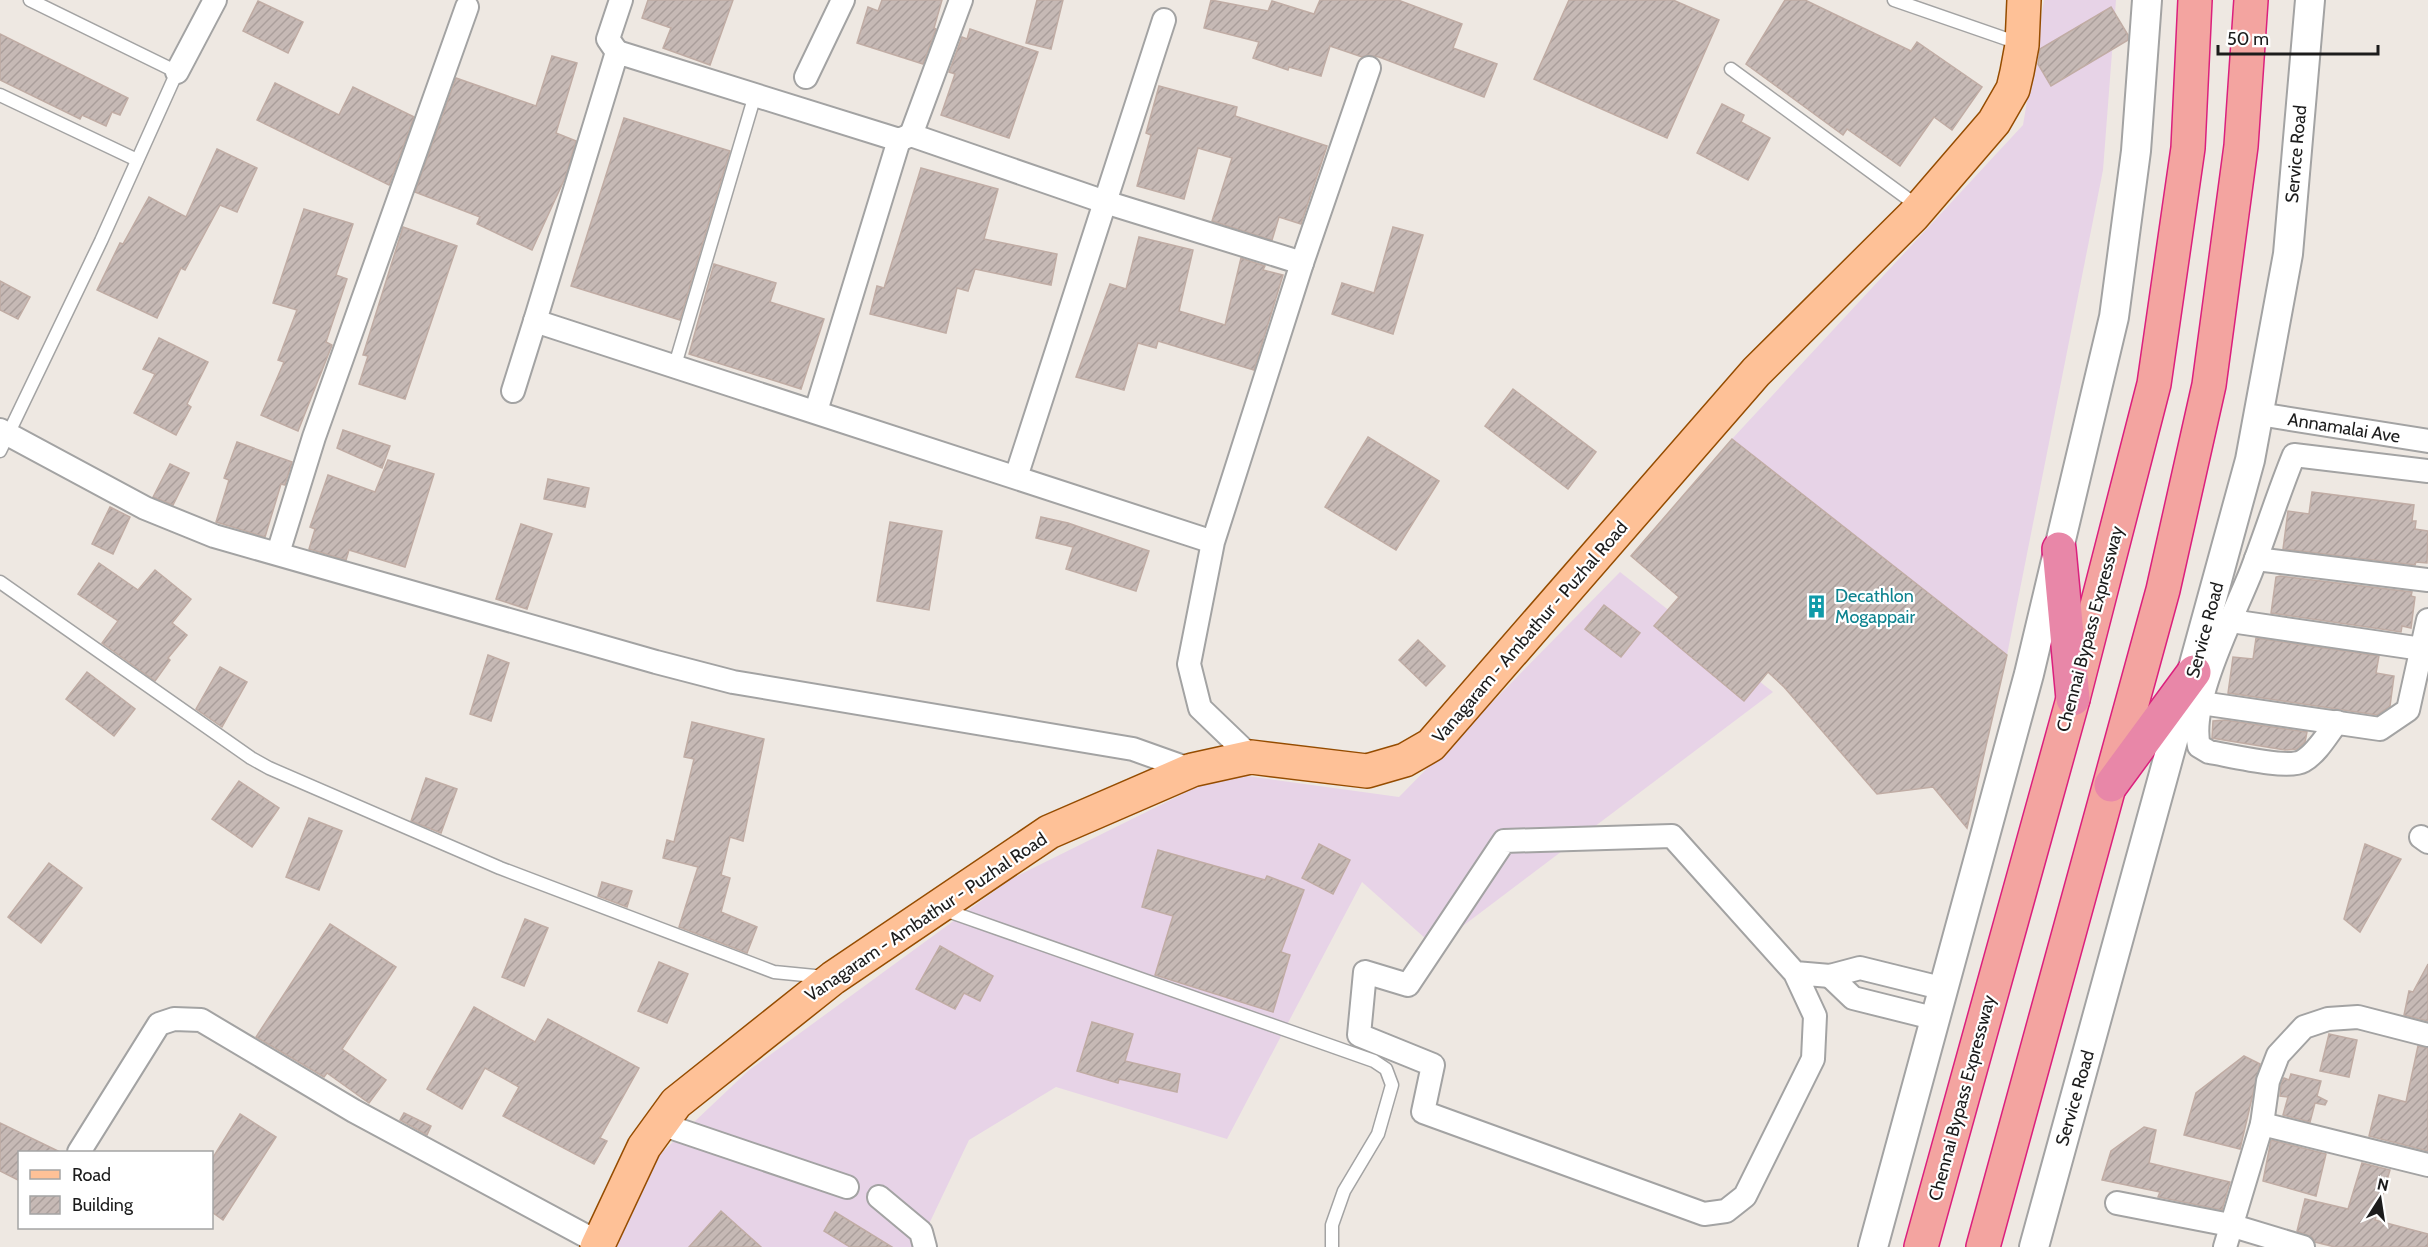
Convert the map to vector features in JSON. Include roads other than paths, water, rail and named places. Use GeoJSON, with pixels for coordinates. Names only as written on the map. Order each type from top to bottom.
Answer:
{"type":"FeatureCollection","features":[{"type":"Feature","properties":{"kind":"highway","name":"Chennai Bypass Expressway"},"geometry":{"type":"LineString","coordinates":[[1921,1247],[2073,699],[2154,384],[2188,148],[2195,0]]}},
{"type":"Feature","properties":{"kind":"highway"},"geometry":{"type":"LineString","coordinates":[[1983,1247],[2163,590],[2209,385],[2241,146],[2251,0]]}},
{"type":"Feature","properties":{"kind":"highway"},"geometry":{"type":"LineString","coordinates":[[2059,549],[2073,699]]}},
{"type":"Feature","properties":{"kind":"highway"},"geometry":{"type":"LineString","coordinates":[[2111,785],[2197,688]]}},
{"type":"Feature","properties":{"kind":"main road","name":"Vanagaram - Ambathur - Puzhal Road"},"geometry":{"type":"LineString","coordinates":[[598,1245],[644,1147],[676,1103],[833,978],[1049,832],[1192,770],[1251,757],[1367,771],[1405,760],[1431,745],[1756,372],[1920,208],[1994,122],[2013,89],[2022,45],[2024,0]]}},
{"type":"Feature","properties":{"kind":"street"},"geometry":{"type":"LineString","coordinates":[[177,72],[214,0]]}},
{"type":"Feature","properties":{"kind":"street"},"geometry":{"type":"LineString","coordinates":[[621,0],[608,39],[617,52],[905,138],[1302,263]]}},
{"type":"Feature","properties":{"kind":"street"},"geometry":{"type":"LineString","coordinates":[[806,76],[843,0]]}},
{"type":"Feature","properties":{"kind":"street"},"geometry":{"type":"LineString","coordinates":[[816,411],[905,138],[961,0]]}},
{"type":"Feature","properties":{"kind":"street"},"geometry":{"type":"LineString","coordinates":[[1873,1247],[1937,1019],[2029,674],[2114,317],[2136,151],[2146,0]]}},
{"type":"Feature","properties":{"kind":"street","name":"Service Road"},"geometry":{"type":"LineString","coordinates":[[2034,1247],[2197,688],[2250,460],[2288,254],[2310,0]]}},
{"type":"Feature","properties":{"kind":"street"},"geometry":{"type":"LineString","coordinates":[[278,552],[314,437],[467,7]]}},
{"type":"Feature","properties":{"kind":"street"},"geometry":{"type":"LineString","coordinates":[[1016,477],[1164,20]]}},
{"type":"Feature","properties":{"kind":"street"},"geometry":{"type":"LineString","coordinates":[[513,391],[617,52]]}},
{"type":"Feature","properties":{"kind":"street"},"geometry":{"type":"LineString","coordinates":[[1251,757],[1200,708],[1189,664],[1213,542],[1302,263],[1369,68]]}},
{"type":"Feature","properties":{"kind":"street"},"geometry":{"type":"LineString","coordinates":[[535,321],[1213,542]]}},
{"type":"Feature","properties":{"kind":"street","name":"Annamalai Ave"},"geometry":{"type":"LineString","coordinates":[[2259,414],[2428,441]]}},
{"type":"Feature","properties":{"kind":"street"},"geometry":{"type":"LineString","coordinates":[[2304,422],[2256,559],[2231,621],[2197,688],[2197,737],[2199,746],[2209,752],[2286,764],[2301,763],[2312,754],[2337,722]]}},
{"type":"Feature","properties":{"kind":"street"},"geometry":{"type":"LineString","coordinates":[[3,438],[169,520],[214,536],[278,552],[656,662],[733,682],[820,694],[1022,732],[1080,738],[1132,749],[1192,770]]}},
{"type":"Feature","properties":{"kind":"street"},"geometry":{"type":"LineString","coordinates":[[2294,455],[2428,471]]}},
{"type":"Feature","properties":{"kind":"street"},"geometry":{"type":"LineString","coordinates":[[2256,559],[2428,580]]}},
{"type":"Feature","properties":{"kind":"street"},"geometry":{"type":"LineString","coordinates":[[2197,688],[2337,722],[2380,729],[2408,710],[2428,620]]}},
{"type":"Feature","properties":{"kind":"street"},"geometry":{"type":"LineString","coordinates":[[2231,621],[2422,649]]}},
{"type":"Feature","properties":{"kind":"street"},"geometry":{"type":"LineString","coordinates":[[2428,675],[2423,704],[2428,707]]}},
{"type":"Feature","properties":{"kind":"street"},"geometry":{"type":"LineString","coordinates":[[1795,973],[1815,1016],[1813,1059],[1744,1196],[1726,1211],[1715,1213],[1704,1214],[1423,1112],[1433,1065],[1359,1035],[1365,972],[1408,985],[1504,841],[1672,836],[1795,973],[1830,976],[1860,968],[1945,989]]}},
{"type":"Feature","properties":{"kind":"street"},"geometry":{"type":"LineString","coordinates":[[1830,976],[1853,998],[1937,1019]]}},
{"type":"Feature","properties":{"kind":"street"},"geometry":{"type":"LineString","coordinates":[[2225,1247],[2262,1124],[2268,1080],[2278,1055],[2304,1027],[2328,1019],[2358,1017],[2428,1035]]}},
{"type":"Feature","properties":{"kind":"street"},"geometry":{"type":"LineString","coordinates":[[80,1151],[159,1024],[174,1019],[201,1020],[354,1111],[598,1245]]}},
{"type":"Feature","properties":{"kind":"street"},"geometry":{"type":"LineString","coordinates":[[661,1124],[847,1186]]}},
{"type":"Feature","properties":{"kind":"street"},"geometry":{"type":"LineString","coordinates":[[2262,1124],[2428,1165]]}},
{"type":"Feature","properties":{"kind":"street"},"geometry":{"type":"LineString","coordinates":[[879,1197],[921,1232],[925,1247]]}},
{"type":"Feature","properties":{"kind":"street"},"geometry":{"type":"LineString","coordinates":[[2117,1203],[2230,1225],[2303,1247]]}},
{"type":"Feature","properties":{"kind":"lane"},"geometry":{"type":"LineString","coordinates":[[3,438],[177,72],[30,0]]}},
{"type":"Feature","properties":{"kind":"lane"},"geometry":{"type":"LineString","coordinates":[[1894,0],[2022,45]]}},
{"type":"Feature","properties":{"kind":"lane"},"geometry":{"type":"LineString","coordinates":[[1731,69],[1920,208]]}},
{"type":"Feature","properties":{"kind":"lane"},"geometry":{"type":"LineString","coordinates":[[0,95],[137,160]]}},
{"type":"Feature","properties":{"kind":"lane"},"geometry":{"type":"LineString","coordinates":[[675,365],[755,95]]}},
{"type":"Feature","properties":{"kind":"lane"},"geometry":{"type":"LineString","coordinates":[[0,582],[251,758],[269,768],[500,868],[774,972],[833,978]]}},
{"type":"Feature","properties":{"kind":"lane"},"geometry":{"type":"LineString","coordinates":[[938,907],[1374,1061],[1386,1069],[1392,1085],[1378,1134],[1344,1191],[1332,1225],[1332,1247]]}},
{"type":"Feature","properties":{"kind":"place","name":"Decathlon Mogappair"},"geometry":{"type":"Point","coordinates":[1817,606]}}]}
